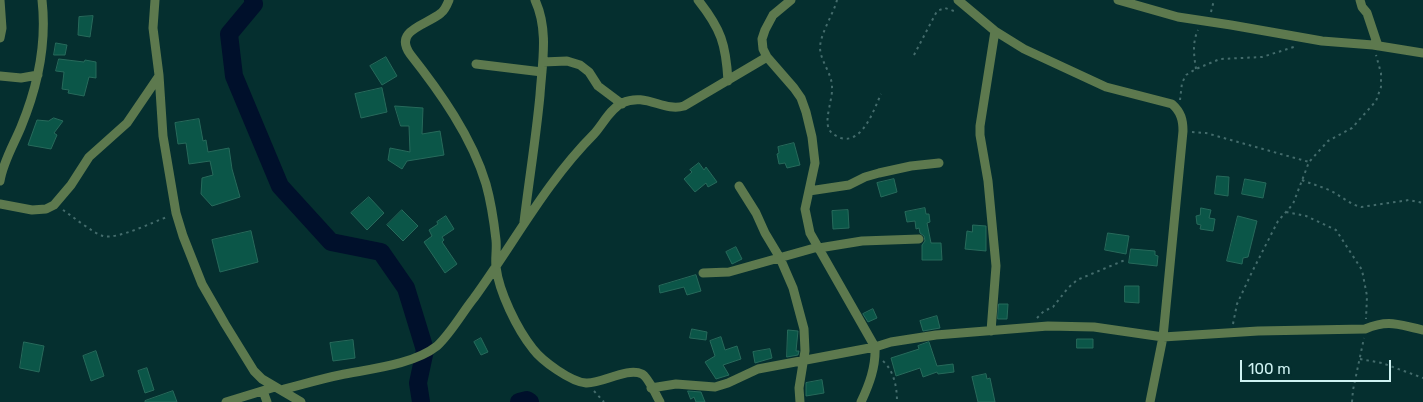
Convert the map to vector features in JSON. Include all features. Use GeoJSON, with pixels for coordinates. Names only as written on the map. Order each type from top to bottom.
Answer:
{"type":"FeatureCollection","features":[{"type":"Feature","properties":{"kind":"street"},"geometry":{"type":"LineString","coordinates":[[0,0],[2,28],[0,38]]}},
{"type":"Feature","properties":{"kind":"street"},"geometry":{"type":"LineString","coordinates":[[0,181],[22,126],[38,75],[44,32],[42,0]]}},
{"type":"Feature","properties":{"kind":"street"},"geometry":{"type":"LineString","coordinates":[[155,0],[153,28],[160,76],[163,136],[176,213],[191,258],[215,307],[254,371],[262,379],[301,402]]}},
{"type":"Feature","properties":{"kind":"street"},"geometry":{"type":"LineString","coordinates":[[449,0],[446,8],[439,15],[410,32],[406,39],[406,46],[448,106],[480,168],[488,192],[496,242],[496,268],[505,298],[520,328],[534,351],[560,374],[586,383],[636,373],[642,374],[660,402]]}},
{"type":"Feature","properties":{"kind":"street"},"geometry":{"type":"LineString","coordinates":[[524,224],[543,67],[543,30],[538,8],[534,0]]}},
{"type":"Feature","properties":{"kind":"street"},"geometry":{"type":"LineString","coordinates":[[698,0],[713,20],[724,44],[727,57],[728,81]]}},
{"type":"Feature","properties":{"kind":"street"},"geometry":{"type":"LineString","coordinates":[[791,0],[773,15],[762,39],[763,49],[766,57],[794,88],[806,112],[812,137],[815,163],[805,209],[810,233],[875,350],[869,383],[861,402]]}},
{"type":"Feature","properties":{"kind":"street"},"geometry":{"type":"LineString","coordinates":[[958,0],[995,31],[1024,49],[1106,87],[1166,102],[1178,109],[1183,123],[1183,131],[1163,337],[1150,402]]}},
{"type":"Feature","properties":{"kind":"street"},"geometry":{"type":"LineString","coordinates":[[1118,0],[1178,17],[1322,41],[1423,53]]}},
{"type":"Feature","properties":{"kind":"street"},"geometry":{"type":"LineString","coordinates":[[1360,0],[1362,7],[1367,13],[1376,46]]}},
{"type":"Feature","properties":{"kind":"street"},"geometry":{"type":"LineString","coordinates":[[991,330],[996,266],[989,188],[980,135],[995,31]]}},
{"type":"Feature","properties":{"kind":"street"},"geometry":{"type":"LineString","coordinates":[[226,402],[263,391],[412,359],[436,346],[496,268],[569,160],[622,104],[636,99],[679,108],[694,101],[766,57]]}},
{"type":"Feature","properties":{"kind":"street"},"geometry":{"type":"LineString","coordinates":[[476,64],[543,67],[567,61],[580,65],[589,72],[598,86],[622,104]]}},
{"type":"Feature","properties":{"kind":"street"},"geometry":{"type":"LineString","coordinates":[[0,76],[21,78],[38,75]]}},
{"type":"Feature","properties":{"kind":"street"},"geometry":{"type":"LineString","coordinates":[[0,204],[32,210],[46,209],[54,205],[71,185],[89,157],[126,123],[160,76]]}},
{"type":"Feature","properties":{"kind":"street"},"geometry":{"type":"LineString","coordinates":[[809,191],[849,185],[865,177],[895,169],[939,163]]}},
{"type":"Feature","properties":{"kind":"street"},"geometry":{"type":"LineString","coordinates":[[739,186],[780,258],[793,288],[804,329],[805,351],[799,388],[800,402]]}},
{"type":"Feature","properties":{"kind":"street"},"geometry":{"type":"LineString","coordinates":[[703,273],[728,272],[818,247],[862,241],[919,239]]}},
{"type":"Feature","properties":{"kind":"street"},"geometry":{"type":"LineString","coordinates":[[651,388],[676,384],[715,387],[758,370],[778,365],[875,350],[891,342],[936,335],[1029,327],[1094,327],[1163,337],[1258,331],[1365,329],[1380,323],[1392,322],[1423,330]]}},
{"type":"Feature","properties":{"kind":"street"},"geometry":{"type":"LineString","coordinates":[[263,391],[267,402]]}},
{"type":"Feature","properties":{"kind":"path"},"geometry":{"type":"LineString","coordinates":[[837,0],[820,47],[821,55],[830,74],[832,86],[828,118],[829,130],[832,134],[840,138],[855,137],[870,118],[881,94]]}},
{"type":"Feature","properties":{"kind":"path"},"geometry":{"type":"LineString","coordinates":[[1196,69],[1193,52],[1195,37],[1202,21],[1212,10],[1214,0]]}},
{"type":"Feature","properties":{"kind":"path"},"geometry":{"type":"LineString","coordinates":[[914,54],[937,11],[948,8],[962,14]]}},
{"type":"Feature","properties":{"kind":"path"},"geometry":{"type":"LineString","coordinates":[[1178,109],[1182,83],[1186,75],[1196,69],[1220,59],[1262,57],[1302,45]]}},
{"type":"Feature","properties":{"kind":"path"},"geometry":{"type":"LineString","coordinates":[[1231,334],[1237,304],[1278,221],[1293,204],[1309,162],[1328,141],[1352,128],[1376,101],[1381,87],[1381,73],[1376,46]]}},
{"type":"Feature","properties":{"kind":"path"},"geometry":{"type":"LineString","coordinates":[[1183,131],[1206,133],[1309,162]]}},
{"type":"Feature","properties":{"kind":"path"},"geometry":{"type":"LineString","coordinates":[[1302,180],[1327,189],[1342,196],[1353,205],[1360,207],[1409,200],[1423,203]]}},
{"type":"Feature","properties":{"kind":"path"},"geometry":{"type":"LineString","coordinates":[[54,205],[98,234],[106,237],[120,234],[176,213]]}},
{"type":"Feature","properties":{"kind":"path"},"geometry":{"type":"LineString","coordinates":[[1286,212],[1306,216],[1336,230],[1362,270],[1367,296],[1365,329],[1352,402]]}},
{"type":"Feature","properties":{"kind":"path"},"geometry":{"type":"LineString","coordinates":[[1029,327],[1044,311],[1053,307],[1077,280],[1125,260]]}},
{"type":"Feature","properties":{"kind":"path"},"geometry":{"type":"LineString","coordinates":[[875,350],[889,366],[894,378],[897,402]]}},
{"type":"Feature","properties":{"kind":"path"},"geometry":{"type":"LineString","coordinates":[[1360,359],[1382,363],[1423,378]]}},
{"type":"Feature","properties":{"kind":"building"},"geometry":{"type":"Polygon","coordinates":[[[93,16],[90,37],[78,35],[79,17],[93,16]]]}},
{"type":"Feature","properties":{"kind":"building"},"geometry":{"type":"Polygon","coordinates":[[[56,43],[67,45],[65,55],[54,55],[56,43]]]}},
{"type":"Feature","properties":{"kind":"building"},"geometry":{"type":"Polygon","coordinates":[[[386,57],[397,76],[382,85],[370,66],[386,57]]]}},
{"type":"Feature","properties":{"kind":"building"},"geometry":{"type":"Polygon","coordinates":[[[59,59],[96,62],[96,78],[89,77],[84,96],[68,93],[69,90],[62,89],[64,72],[56,71],[59,59]]]}},
{"type":"Feature","properties":{"kind":"building"},"geometry":{"type":"Polygon","coordinates":[[[382,88],[387,112],[361,118],[355,94],[382,88]]]}},
{"type":"Feature","properties":{"kind":"building"},"geometry":{"type":"Polygon","coordinates":[[[395,106],[423,108],[422,134],[440,131],[444,155],[407,161],[402,169],[388,160],[390,148],[410,152],[409,126],[401,126],[395,106]]]}},
{"type":"Feature","properties":{"kind":"building"},"geometry":{"type":"Polygon","coordinates":[[[54,118],[63,121],[54,133],[57,135],[51,149],[28,145],[37,120],[48,121],[54,118]]]}},
{"type":"Feature","properties":{"kind":"building"},"geometry":{"type":"Polygon","coordinates":[[[199,119],[203,141],[206,140],[208,152],[229,148],[232,169],[240,197],[212,206],[201,194],[202,178],[213,175],[210,161],[189,164],[186,143],[178,144],[175,123],[199,119]]]}},
{"type":"Feature","properties":{"kind":"building"},"geometry":{"type":"Polygon","coordinates":[[[794,143],[800,165],[787,168],[785,163],[779,164],[778,147],[794,143]]]}},
{"type":"Feature","properties":{"kind":"building"},"geometry":{"type":"Polygon","coordinates":[[[699,163],[704,170],[706,167],[717,182],[708,187],[706,183],[695,192],[684,179],[692,172],[690,170],[699,163]]]}},
{"type":"Feature","properties":{"kind":"building"},"geometry":{"type":"Polygon","coordinates":[[[1217,176],[1229,177],[1228,196],[1215,194],[1217,176]]]}},
{"type":"Feature","properties":{"kind":"building"},"geometry":{"type":"Polygon","coordinates":[[[894,179],[897,192],[881,197],[877,183],[894,179]]]}},
{"type":"Feature","properties":{"kind":"building"},"geometry":{"type":"Polygon","coordinates":[[[1245,179],[1266,183],[1263,198],[1242,194],[1245,179]]]}},
{"type":"Feature","properties":{"kind":"building"},"geometry":{"type":"Polygon","coordinates":[[[369,197],[384,213],[367,230],[351,213],[369,197]]]}},
{"type":"Feature","properties":{"kind":"building"},"geometry":{"type":"Polygon","coordinates":[[[925,208],[926,214],[929,214],[930,222],[927,223],[931,243],[941,243],[942,260],[922,260],[924,236],[920,233],[919,228],[916,229],[915,221],[907,222],[905,212],[925,208]]]}},
{"type":"Feature","properties":{"kind":"building"},"geometry":{"type":"Polygon","coordinates":[[[1201,208],[1211,210],[1209,218],[1215,219],[1213,231],[1200,229],[1201,225],[1197,224],[1196,216],[1200,215],[1201,208]]]}},
{"type":"Feature","properties":{"kind":"building"},"geometry":{"type":"Polygon","coordinates":[[[402,210],[418,226],[403,241],[387,225],[402,210]]]}},
{"type":"Feature","properties":{"kind":"building"},"geometry":{"type":"Polygon","coordinates":[[[848,210],[849,228],[833,229],[832,211],[848,210]]]}},
{"type":"Feature","properties":{"kind":"building"},"geometry":{"type":"Polygon","coordinates":[[[446,216],[454,229],[442,237],[444,240],[442,242],[457,264],[445,273],[424,242],[432,236],[429,230],[446,216]]]}},
{"type":"Feature","properties":{"kind":"building"},"geometry":{"type":"Polygon","coordinates":[[[1238,216],[1257,221],[1248,257],[1243,258],[1242,264],[1227,261],[1238,216]]]}},
{"type":"Feature","properties":{"kind":"building"},"geometry":{"type":"Polygon","coordinates":[[[973,225],[986,226],[986,251],[965,249],[967,231],[972,232],[973,225]]]}},
{"type":"Feature","properties":{"kind":"building"},"geometry":{"type":"Polygon","coordinates":[[[251,231],[258,262],[220,272],[212,240],[251,231]]]}},
{"type":"Feature","properties":{"kind":"building"},"geometry":{"type":"Polygon","coordinates":[[[1108,233],[1129,236],[1126,254],[1105,250],[1108,233]]]}},
{"type":"Feature","properties":{"kind":"building"},"geometry":{"type":"Polygon","coordinates":[[[736,247],[742,259],[732,264],[726,252],[736,247]]]}},
{"type":"Feature","properties":{"kind":"building"},"geometry":{"type":"Polygon","coordinates":[[[1131,249],[1155,251],[1155,255],[1158,256],[1157,266],[1129,263],[1131,249]]]}},
{"type":"Feature","properties":{"kind":"building"},"geometry":{"type":"Polygon","coordinates":[[[696,275],[701,291],[687,295],[684,287],[660,293],[659,286],[696,275]]]}},
{"type":"Feature","properties":{"kind":"building"},"geometry":{"type":"Polygon","coordinates":[[[1125,286],[1139,286],[1139,303],[1125,302],[1125,286]]]}},
{"type":"Feature","properties":{"kind":"building"},"geometry":{"type":"Polygon","coordinates":[[[999,304],[1008,304],[1007,319],[998,319],[999,304]]]}},
{"type":"Feature","properties":{"kind":"building"},"geometry":{"type":"Polygon","coordinates":[[[873,309],[877,318],[868,322],[863,314],[873,309]]]}},
{"type":"Feature","properties":{"kind":"building"},"geometry":{"type":"Polygon","coordinates":[[[937,316],[940,328],[923,331],[920,321],[937,316]]]}},
{"type":"Feature","properties":{"kind":"building"},"geometry":{"type":"Polygon","coordinates":[[[692,329],[707,332],[706,340],[690,338],[692,329]]]}},
{"type":"Feature","properties":{"kind":"building"},"geometry":{"type":"Polygon","coordinates":[[[788,330],[798,331],[796,351],[799,351],[798,355],[787,357],[788,330]]]}},
{"type":"Feature","properties":{"kind":"building"},"geometry":{"type":"Polygon","coordinates":[[[721,337],[725,350],[737,346],[741,359],[723,365],[729,375],[716,379],[705,362],[715,356],[710,341],[721,337]]]}},
{"type":"Feature","properties":{"kind":"building"},"geometry":{"type":"Polygon","coordinates":[[[481,338],[488,352],[481,355],[474,342],[481,338]]]}},
{"type":"Feature","properties":{"kind":"building"},"geometry":{"type":"Polygon","coordinates":[[[1077,339],[1093,339],[1093,348],[1077,348],[1077,339]]]}},
{"type":"Feature","properties":{"kind":"building"},"geometry":{"type":"Polygon","coordinates":[[[353,340],[355,358],[333,361],[330,343],[353,340]]]}},
{"type":"Feature","properties":{"kind":"building"},"geometry":{"type":"Polygon","coordinates":[[[24,342],[44,346],[39,372],[20,368],[24,342]]]}},
{"type":"Feature","properties":{"kind":"building"},"geometry":{"type":"Polygon","coordinates":[[[929,342],[937,366],[953,364],[954,372],[938,374],[937,372],[923,377],[920,368],[896,376],[891,358],[919,349],[918,346],[929,342]]]}},
{"type":"Feature","properties":{"kind":"building"},"geometry":{"type":"Polygon","coordinates":[[[770,349],[772,358],[755,363],[753,352],[770,349]]]}},
{"type":"Feature","properties":{"kind":"building"},"geometry":{"type":"Polygon","coordinates":[[[96,351],[104,376],[91,381],[83,356],[96,351]]]}},
{"type":"Feature","properties":{"kind":"building"},"geometry":{"type":"Polygon","coordinates":[[[147,368],[154,390],[145,393],[138,371],[147,368]]]}},
{"type":"Feature","properties":{"kind":"building"},"geometry":{"type":"Polygon","coordinates":[[[986,374],[987,379],[990,378],[995,402],[978,402],[972,377],[986,374]]]}},
{"type":"Feature","properties":{"kind":"building"},"geometry":{"type":"Polygon","coordinates":[[[822,380],[824,393],[806,396],[806,383],[822,380]]]}},
{"type":"Feature","properties":{"kind":"building"},"geometry":{"type":"Polygon","coordinates":[[[173,391],[177,402],[145,402],[145,401],[173,391]]]}},
{"type":"Feature","properties":{"kind":"building"},"geometry":{"type":"Polygon","coordinates":[[[688,391],[701,392],[705,402],[696,402],[694,397],[691,399],[688,391]]]}},
{"type":"Feature","properties":{"kind":"waterway"},"geometry":{"type":"LineString","coordinates":[[253,0],[254,4],[229,34],[234,76],[280,186],[331,242],[381,252],[406,288],[425,350],[418,383],[421,402]]}},
{"type":"Feature","properties":{"kind":"waterway"},"geometry":{"type":"LineString","coordinates":[[519,402],[527,400],[530,402]]}}]}
